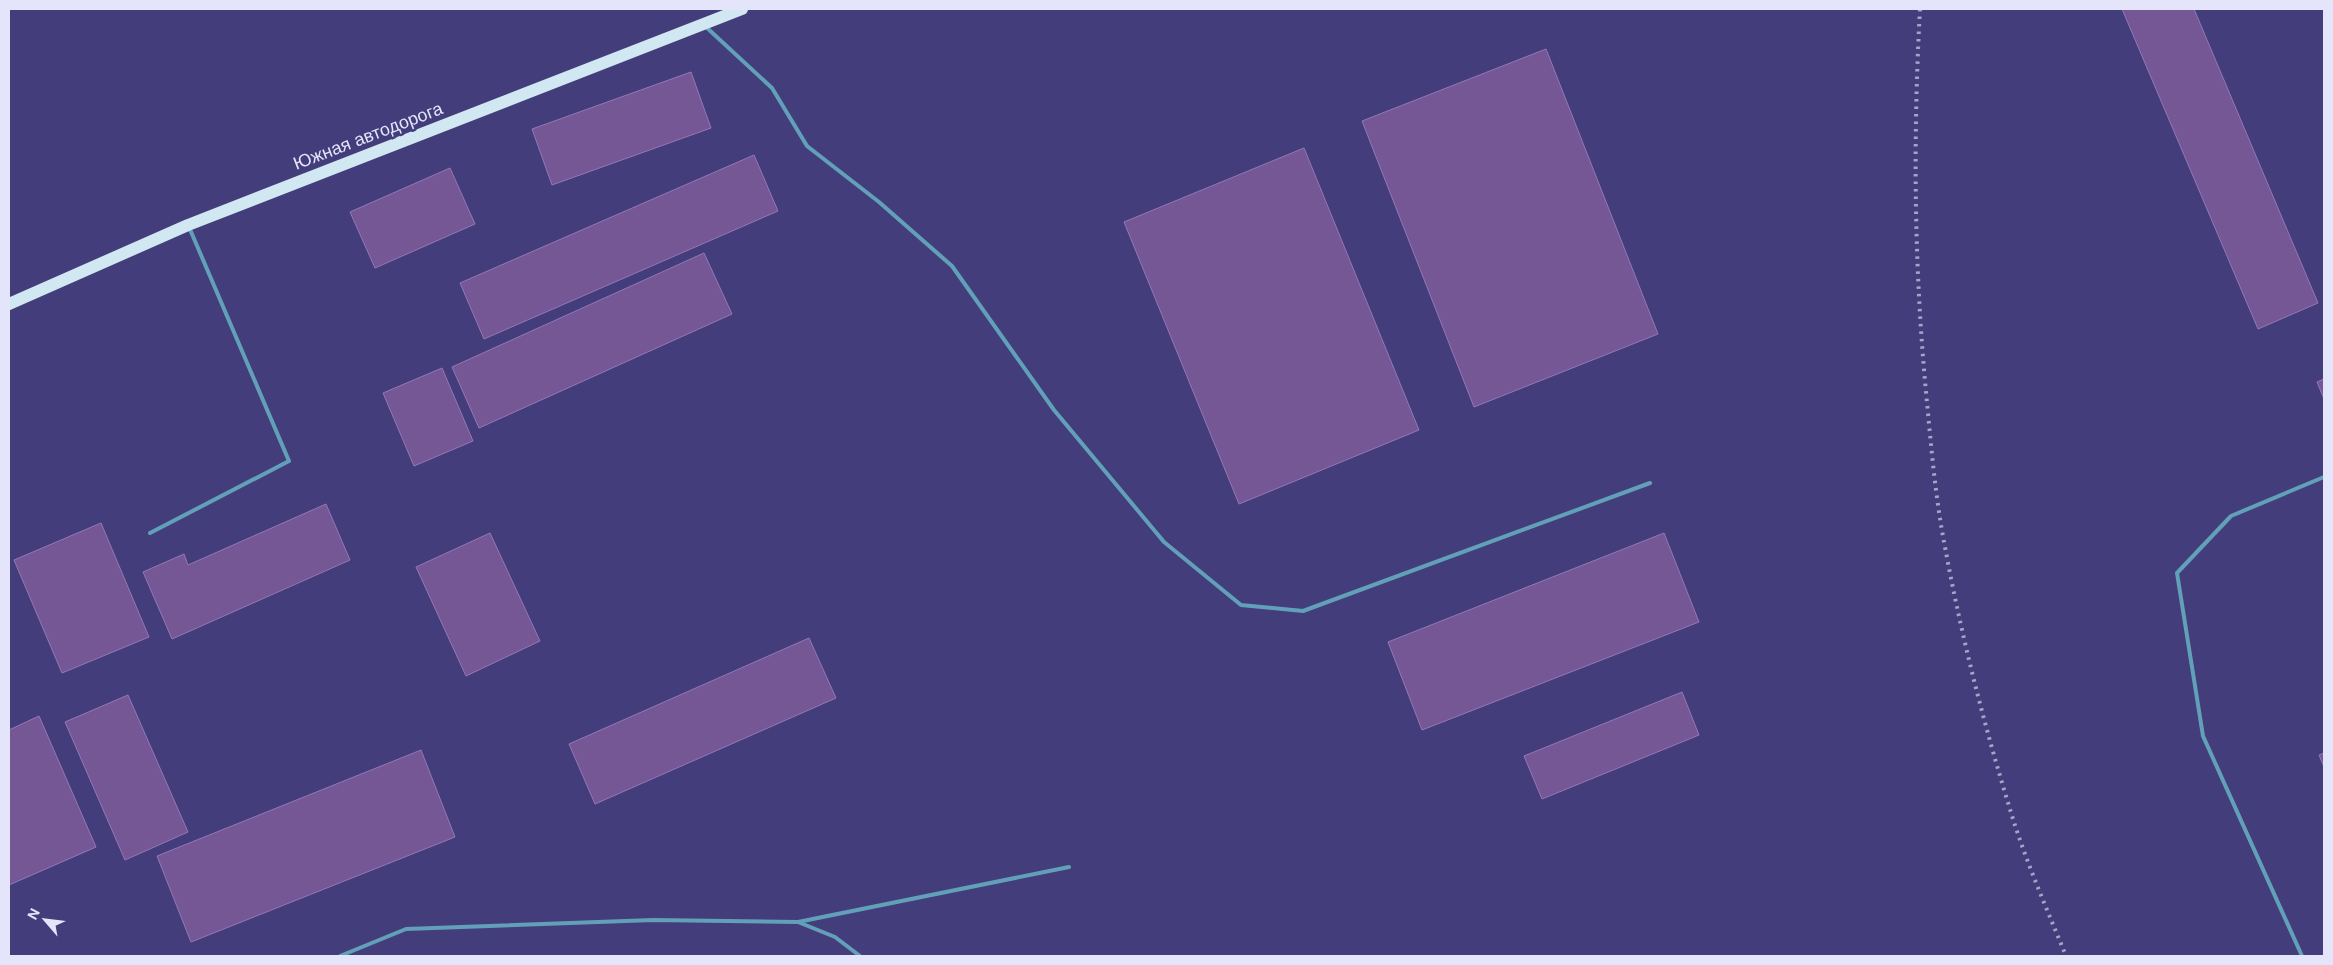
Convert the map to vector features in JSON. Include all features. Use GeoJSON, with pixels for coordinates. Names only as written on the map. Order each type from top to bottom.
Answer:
{"type":"FeatureCollection","features":[{"type":"Feature","properties":{"kind":"main road","name":"Южная автодорога"},"geometry":{"type":"LineString","coordinates":[[9,304],[188,225],[742,9]]}},
{"type":"Feature","properties":{"kind":"lane"},"geometry":{"type":"LineString","coordinates":[[702,24],[772,88],[807,146],[879,202],[952,266],[1054,410],[1164,542],[1241,605],[1303,612],[1650,483]]}},
{"type":"Feature","properties":{"kind":"lane"},"geometry":{"type":"LineString","coordinates":[[150,533],[289,461],[188,225]]}},
{"type":"Feature","properties":{"kind":"lane"},"geometry":{"type":"LineString","coordinates":[[2302,956],[2203,736],[2178,573],[2231,516],[2324,478]]}},
{"type":"Feature","properties":{"kind":"lane"},"geometry":{"type":"LineString","coordinates":[[340,956],[406,930],[653,920],[798,922],[1069,867]]}},
{"type":"Feature","properties":{"kind":"lane"},"geometry":{"type":"LineString","coordinates":[[798,922],[835,936],[860,956]]}},
{"type":"Feature","properties":{"kind":"building"},"geometry":{"type":"Polygon","coordinates":[[[2122,9],[2194,9],[2318,303],[2258,329],[2122,9]]]}},
{"type":"Feature","properties":{"kind":"building"},"geometry":{"type":"Polygon","coordinates":[[[1546,49],[1658,334],[1474,407],[1362,121],[1546,49]]]}},
{"type":"Feature","properties":{"kind":"building"},"geometry":{"type":"Polygon","coordinates":[[[691,72],[711,128],[552,185],[532,129],[691,72]]]}},
{"type":"Feature","properties":{"kind":"building"},"geometry":{"type":"Polygon","coordinates":[[[1304,148],[1419,430],[1239,504],[1124,222],[1304,148]]]}},
{"type":"Feature","properties":{"kind":"building"},"geometry":{"type":"Polygon","coordinates":[[[754,155],[778,211],[484,339],[460,283],[754,155]]]}},
{"type":"Feature","properties":{"kind":"building"},"geometry":{"type":"Polygon","coordinates":[[[450,168],[475,224],[375,268],[350,212],[450,168]]]}},
{"type":"Feature","properties":{"kind":"building"},"geometry":{"type":"Polygon","coordinates":[[[704,253],[732,314],[479,428],[452,367],[704,253]]]}},
{"type":"Feature","properties":{"kind":"building"},"geometry":{"type":"Polygon","coordinates":[[[442,368],[473,441],[414,466],[383,393],[442,368]]]}},
{"type":"Feature","properties":{"kind":"building"},"geometry":{"type":"Polygon","coordinates":[[[2324,379],[2324,399],[2317,382],[2324,379]]]}},
{"type":"Feature","properties":{"kind":"building"},"geometry":{"type":"Polygon","coordinates":[[[326,504],[350,560],[172,639],[143,572],[184,554],[188,565],[326,504]]]}},
{"type":"Feature","properties":{"kind":"building"},"geometry":{"type":"Polygon","coordinates":[[[101,523],[149,637],[62,673],[14,560],[101,523]]]}},
{"type":"Feature","properties":{"kind":"building"},"geometry":{"type":"Polygon","coordinates":[[[490,533],[540,641],[466,676],[416,567],[490,533]]]}},
{"type":"Feature","properties":{"kind":"building"},"geometry":{"type":"Polygon","coordinates":[[[1664,533],[1699,622],[1422,730],[1388,642],[1664,533]]]}},
{"type":"Feature","properties":{"kind":"building"},"geometry":{"type":"Polygon","coordinates":[[[809,638],[836,698],[595,804],[569,744],[809,638]]]}},
{"type":"Feature","properties":{"kind":"building"},"geometry":{"type":"Polygon","coordinates":[[[1682,692],[1699,735],[1542,799],[1524,756],[1682,692]]]}},
{"type":"Feature","properties":{"kind":"building"},"geometry":{"type":"Polygon","coordinates":[[[128,695],[188,832],[125,860],[65,722],[128,695]]]}},
{"type":"Feature","properties":{"kind":"building"},"geometry":{"type":"Polygon","coordinates":[[[39,716],[96,847],[9,885],[9,730],[39,716]]]}},
{"type":"Feature","properties":{"kind":"building"},"geometry":{"type":"Polygon","coordinates":[[[421,750],[455,837],[191,942],[157,856],[421,750]]]}},
{"type":"Feature","properties":{"kind":"building"},"geometry":{"type":"Polygon","coordinates":[[[2324,753],[2324,767],[2319,755],[2324,753]]]}},
{"type":"Feature","properties":{"kind":"railway"},"geometry":{"type":"LineString","coordinates":[[1920,9],[1916,105],[1917,248],[1922,344],[1939,509],[1958,612],[1990,742],[2021,844],[2066,956]]}}]}
